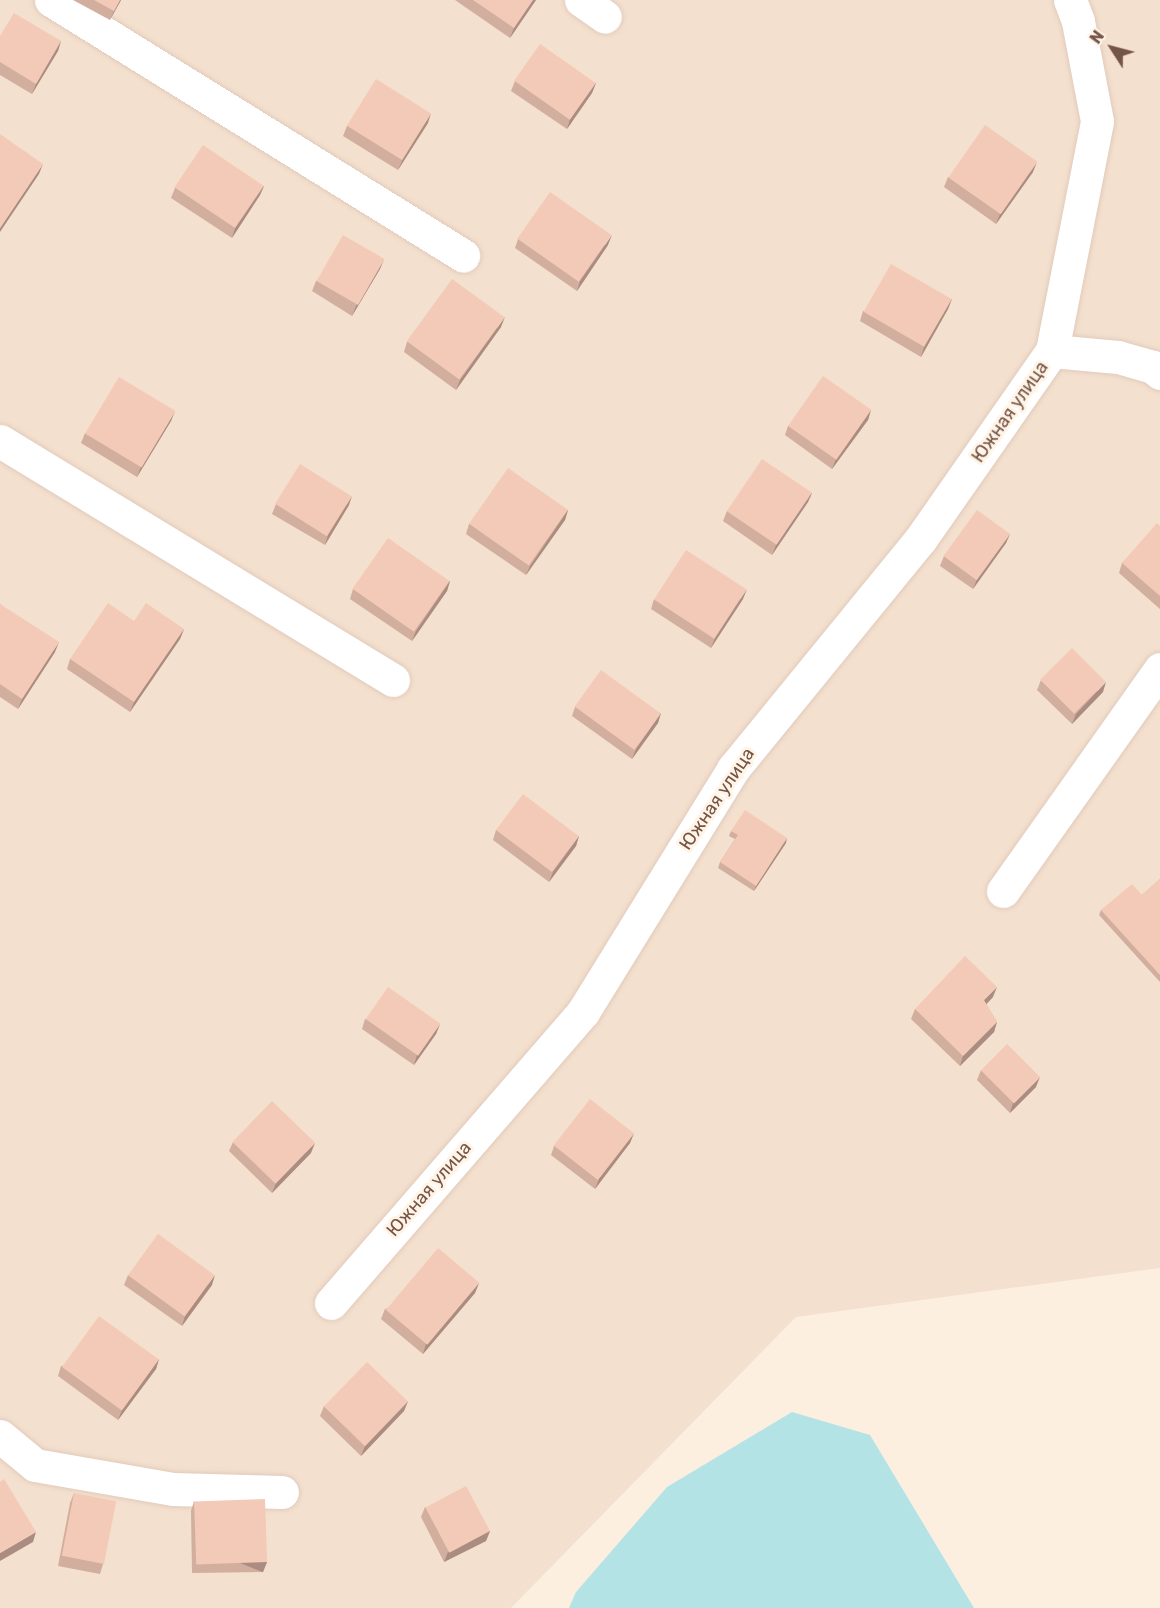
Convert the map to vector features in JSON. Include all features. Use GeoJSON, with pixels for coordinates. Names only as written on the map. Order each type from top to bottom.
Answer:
{"type":"FeatureCollection","features":[{"type":"Feature","properties":{"kind":"street"},"geometry":{"type":"LineString","coordinates":[[51,0],[463,255]]}},
{"type":"Feature","properties":{"kind":"street"},"geometry":{"type":"LineString","coordinates":[[1052,351],[1097,121],[1078,21],[1070,0]]}},
{"type":"Feature","properties":{"kind":"street","name":"Южная улица"},"geometry":{"type":"LineString","coordinates":[[331,1303],[583,1012],[733,769],[920,540],[1052,351],[1118,357],[1153,367],[1160,373]]}},
{"type":"Feature","properties":{"kind":"street"},"geometry":{"type":"LineString","coordinates":[[0,441],[393,680]]}},
{"type":"Feature","properties":{"kind":"street"},"geometry":{"type":"LineString","coordinates":[[1003,891],[1160,669]]}},
{"type":"Feature","properties":{"kind":"street"},"geometry":{"type":"LineString","coordinates":[[0,1436],[36,1465],[173,1489],[282,1492]]}},
{"type":"Feature","properties":{"kind":"shaded area"},"geometry":{"type":"Polygon","coordinates":[[[0,0],[1160,0],[1160,1268],[796,1317],[511,1608],[0,1608],[0,0]]]}},
{"type":"Feature","properties":{"kind":"water"},"geometry":{"type":"Polygon","coordinates":[[[792,1412],[870,1435],[974,1608],[569,1608],[576,1592],[667,1487],[792,1412]]]}},
{"type":"Feature","properties":{"kind":"building"},"geometry":{"type":"Polygon","coordinates":[[[94,0],[120,0],[114,11],[94,0]]]}},
{"type":"Feature","properties":{"kind":"building"},"geometry":{"type":"Polygon","coordinates":[[[473,0],[533,0],[514,28],[473,0]]]}},
{"type":"Feature","properties":{"kind":"building"},"geometry":{"type":"Polygon","coordinates":[[[14,13],[61,41],[36,84],[0,62],[0,36],[14,13]]]}},
{"type":"Feature","properties":{"kind":"building"},"geometry":{"type":"Polygon","coordinates":[[[540,44],[596,83],[570,120],[514,81],[540,44]]]}},
{"type":"Feature","properties":{"kind":"building"},"geometry":{"type":"Polygon","coordinates":[[[376,79],[431,113],[402,160],[347,126],[376,79]]]}},
{"type":"Feature","properties":{"kind":"building"},"geometry":{"type":"Polygon","coordinates":[[[985,125],[1037,162],[1001,214],[948,177],[985,125]]]}},
{"type":"Feature","properties":{"kind":"building"},"geometry":{"type":"Polygon","coordinates":[[[0,134],[43,164],[0,228],[0,134]]]}},
{"type":"Feature","properties":{"kind":"building"},"geometry":{"type":"Polygon","coordinates":[[[203,145],[264,186],[235,228],[174,187],[203,145]]]}},
{"type":"Feature","properties":{"kind":"building"},"geometry":{"type":"Polygon","coordinates":[[[550,192],[611,235],[579,282],[517,239],[550,192]]]}},
{"type":"Feature","properties":{"kind":"building"},"geometry":{"type":"Polygon","coordinates":[[[343,235],[385,259],[358,305],[316,281],[343,235]]]}},
{"type":"Feature","properties":{"kind":"building"},"geometry":{"type":"Polygon","coordinates":[[[891,264],[952,299],[924,347],[864,312],[891,264]]]}},
{"type":"Feature","properties":{"kind":"building"},"geometry":{"type":"Polygon","coordinates":[[[452,279],[505,317],[459,380],[407,341],[452,279]]]}},
{"type":"Feature","properties":{"kind":"building"},"geometry":{"type":"Polygon","coordinates":[[[823,376],[871,410],[836,460],[788,426],[823,376]]]}},
{"type":"Feature","properties":{"kind":"building"},"geometry":{"type":"Polygon","coordinates":[[[119,377],[176,411],[142,468],[85,434],[119,377]]]}},
{"type":"Feature","properties":{"kind":"building"},"geometry":{"type":"Polygon","coordinates":[[[762,459],[812,493],[777,545],[727,511],[762,459]]]}},
{"type":"Feature","properties":{"kind":"building"},"geometry":{"type":"Polygon","coordinates":[[[300,464],[352,496],[327,536],[275,504],[300,464]]]}},
{"type":"Feature","properties":{"kind":"building"},"geometry":{"type":"Polygon","coordinates":[[[508,468],[568,510],[529,566],[469,524],[508,468]]]}},
{"type":"Feature","properties":{"kind":"building"},"geometry":{"type":"Polygon","coordinates":[[[977,510],[1010,534],[977,580],[943,556],[977,510]]]}},
{"type":"Feature","properties":{"kind":"building"},"geometry":{"type":"Polygon","coordinates":[[[1157,523],[1160,526],[1160,596],[1122,563],[1157,523]]]}},
{"type":"Feature","properties":{"kind":"building"},"geometry":{"type":"Polygon","coordinates":[[[388,538],[449,581],[414,632],[352,589],[388,538]]]}},
{"type":"Feature","properties":{"kind":"building"},"geometry":{"type":"Polygon","coordinates":[[[686,550],[746,589],[714,639],[654,599],[686,550]]]}},
{"type":"Feature","properties":{"kind":"building"},"geometry":{"type":"Polygon","coordinates":[[[108,603],[134,621],[146,603],[184,629],[134,702],[70,659],[108,603]]]}},
{"type":"Feature","properties":{"kind":"building"},"geometry":{"type":"Polygon","coordinates":[[[0,604],[59,642],[22,699],[0,684],[0,604]]]}},
{"type":"Feature","properties":{"kind":"building"},"geometry":{"type":"Polygon","coordinates":[[[1072,648],[1106,682],[1074,714],[1040,680],[1072,648]]]}},
{"type":"Feature","properties":{"kind":"building"},"geometry":{"type":"Polygon","coordinates":[[[601,670],[661,713],[634,750],[575,706],[601,670]]]}},
{"type":"Feature","properties":{"kind":"building"},"geometry":{"type":"Polygon","coordinates":[[[523,794],[579,836],[552,872],[496,830],[523,794]]]}},
{"type":"Feature","properties":{"kind":"building"},"geometry":{"type":"Polygon","coordinates":[[[745,810],[787,838],[756,886],[720,862],[738,835],[731,831],[745,810]]]}},
{"type":"Feature","properties":{"kind":"building"},"geometry":{"type":"Polygon","coordinates":[[[1160,879],[1160,975],[1101,910],[1132,884],[1142,895],[1160,879]]]}},
{"type":"Feature","properties":{"kind":"building"},"geometry":{"type":"Polygon","coordinates":[[[965,956],[997,987],[984,1000],[997,1022],[963,1056],[915,1009],[965,956]]]}},
{"type":"Feature","properties":{"kind":"building"},"geometry":{"type":"Polygon","coordinates":[[[388,987],[440,1024],[418,1056],[366,1019],[388,987]]]}},
{"type":"Feature","properties":{"kind":"building"},"geometry":{"type":"Polygon","coordinates":[[[1007,1044],[1040,1077],[1014,1103],[981,1070],[1007,1044]]]}},
{"type":"Feature","properties":{"kind":"building"},"geometry":{"type":"Polygon","coordinates":[[[590,1099],[634,1133],[598,1180],[554,1145],[590,1099]]]}},
{"type":"Feature","properties":{"kind":"building"},"geometry":{"type":"Polygon","coordinates":[[[272,1101],[315,1143],[276,1184],[232,1142],[272,1101]]]}},
{"type":"Feature","properties":{"kind":"building"},"geometry":{"type":"Polygon","coordinates":[[[158,1234],[215,1275],[185,1316],[128,1275],[158,1234]]]}},
{"type":"Feature","properties":{"kind":"building"},"geometry":{"type":"Polygon","coordinates":[[[438,1248],[479,1283],[427,1345],[386,1310],[438,1248]]]}},
{"type":"Feature","properties":{"kind":"building"},"geometry":{"type":"Polygon","coordinates":[[[99,1316],[159,1359],[122,1410],[62,1367],[99,1316]]]}},
{"type":"Feature","properties":{"kind":"building"},"geometry":{"type":"Polygon","coordinates":[[[367,1362],[408,1402],[365,1446],[324,1407],[367,1362]]]}},
{"type":"Feature","properties":{"kind":"building"},"geometry":{"type":"Polygon","coordinates":[[[4,1479],[36,1532],[0,1553],[0,1482],[4,1479]]]}},
{"type":"Feature","properties":{"kind":"building"},"geometry":{"type":"Polygon","coordinates":[[[466,1486],[490,1531],[449,1553],[425,1508],[466,1486]]]}},
{"type":"Feature","properties":{"kind":"building"},"geometry":{"type":"Polygon","coordinates":[[[74,1493],[116,1501],[104,1564],[62,1556],[74,1493]]]}},
{"type":"Feature","properties":{"kind":"building"},"geometry":{"type":"Polygon","coordinates":[[[265,1499],[267,1562],[196,1564],[194,1501],[265,1499]]]}}]}
